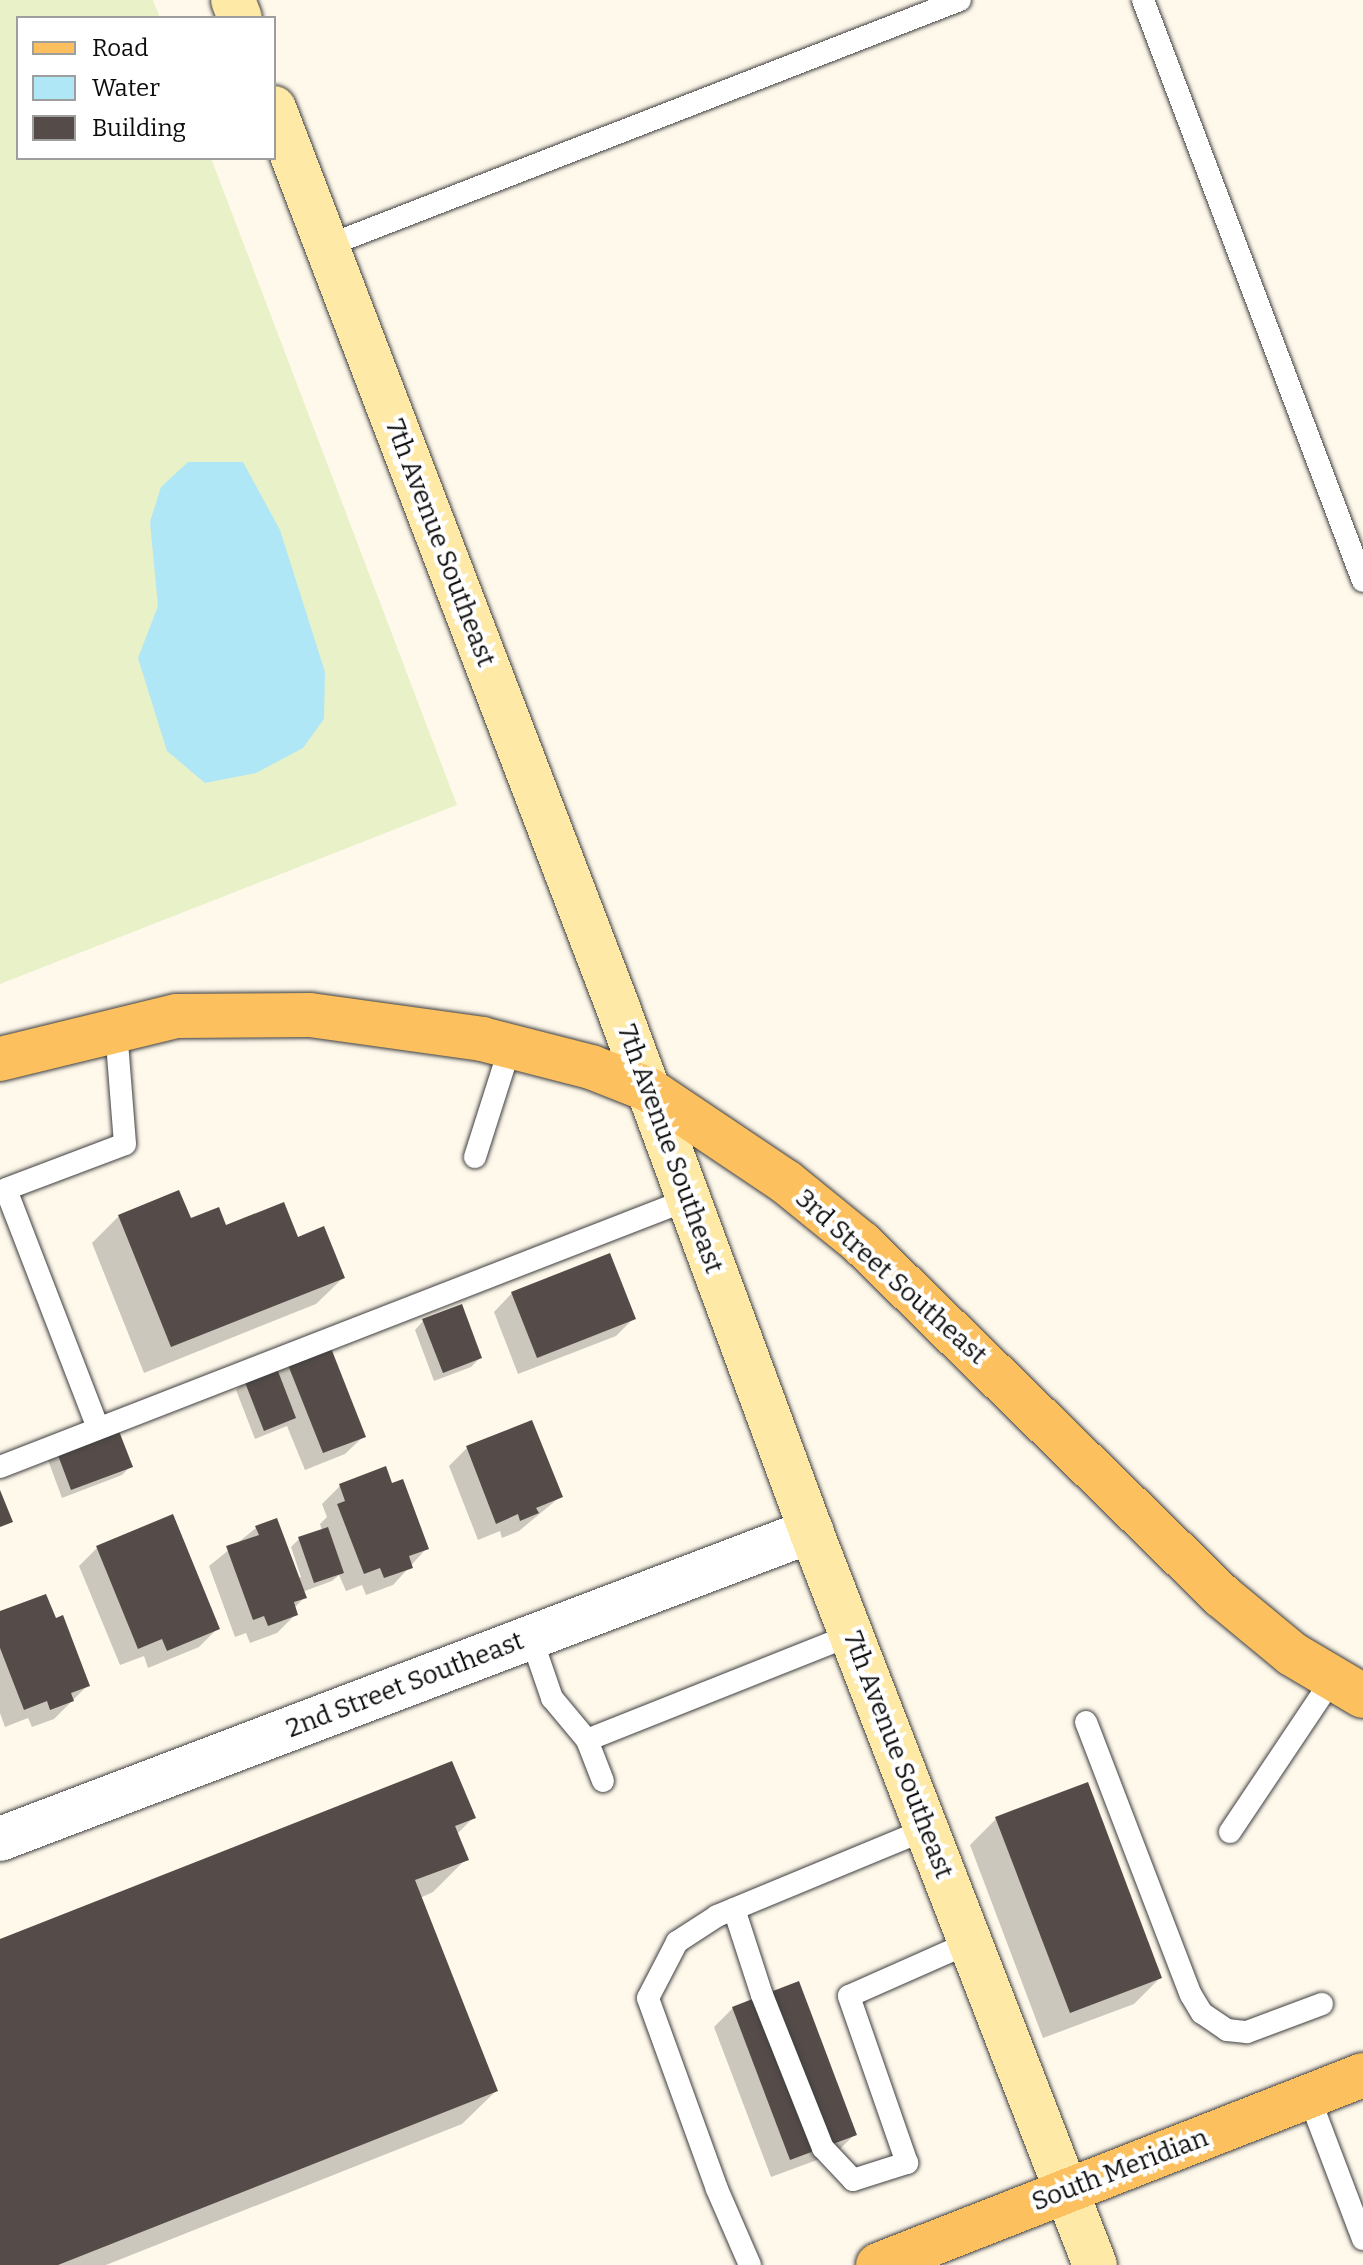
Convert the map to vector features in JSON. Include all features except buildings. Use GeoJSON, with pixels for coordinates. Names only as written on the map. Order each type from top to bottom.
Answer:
{"type":"FeatureCollection","features":[{"type":"Feature","properties":{"kind":"main road","name":"3rd Street Southeast"},"geometry":{"type":"LineString","coordinates":[[0,1059],[177,1016],[310,1015],[510,1047],[591,1067],[649,1090],[786,1182],[861,1243],[1222,1596],[1292,1654],[1348,1687]]}},
{"type":"Feature","properties":{"kind":"main road","name":"South Meridian"},"geometry":{"type":"LineString","coordinates":[[878,2265],[1363,2075]]}},
{"type":"Feature","properties":{"kind":"street","name":"7th Avenue Southeast"},"geometry":{"type":"LineString","coordinates":[[276,113],[649,1090],[811,1531],[1095,2265]]}},
{"type":"Feature","properties":{"kind":"street","name":"2nd Street Southeast"},"geometry":{"type":"LineString","coordinates":[[0,1839],[811,1531]]}},
{"type":"Feature","properties":{"kind":"lane"},"geometry":{"type":"LineString","coordinates":[[327,246],[960,0]]}},
{"type":"Feature","properties":{"kind":"lane"},"geometry":{"type":"LineString","coordinates":[[1143,0],[1363,581]]}},
{"type":"Feature","properties":{"kind":"lane"},"geometry":{"type":"LineString","coordinates":[[98,1428],[6,1189],[125,1144],[116,1030]]}},
{"type":"Feature","properties":{"kind":"lane"},"geometry":{"type":"LineString","coordinates":[[475,1157],[510,1047]]}},
{"type":"Feature","properties":{"kind":"lane"},"geometry":{"type":"LineString","coordinates":[[0,1467],[689,1199]]}},
{"type":"Feature","properties":{"kind":"lane"},"geometry":{"type":"LineString","coordinates":[[587,1740],[851,1635]]}},
{"type":"Feature","properties":{"kind":"lane"},"geometry":{"type":"LineString","coordinates":[[531,1637],[552,1698],[587,1740],[603,1781]]}},
{"type":"Feature","properties":{"kind":"lane"},"geometry":{"type":"LineString","coordinates":[[1230,1832],[1348,1687]]}},
{"type":"Feature","properties":{"kind":"lane"},"geometry":{"type":"LineString","coordinates":[[1086,1722],[1191,1995],[1202,2013],[1227,2030],[1247,2032],[1322,2004]]}},
{"type":"Feature","properties":{"kind":"lane"},"geometry":{"type":"LineString","coordinates":[[750,2265],[717,2189],[648,1998],[677,1942],[734,1909],[927,1829]]}},
{"type":"Feature","properties":{"kind":"lane"},"geometry":{"type":"LineString","coordinates":[[734,1909],[762,1995],[823,2148],[853,2180],[907,2163],[849,1996],[971,1942]]}},
{"type":"Feature","properties":{"kind":"lane"},"geometry":{"type":"LineString","coordinates":[[1309,2097],[1363,2239]]}},
{"type":"Feature","properties":{"kind":"green space"},"geometry":{"type":"Polygon","coordinates":[[[0,0],[153,0],[159,16],[16,16],[16,160],[212,160],[457,805],[0,984],[0,0]]]}},
{"type":"Feature","properties":{"kind":"water"},"geometry":{"type":"Polygon","coordinates":[[[188,462],[243,462],[280,530],[325,672],[324,719],[303,748],[256,773],[205,783],[167,751],[138,658],[158,606],[150,522],[161,487],[188,462]]]}}]}
